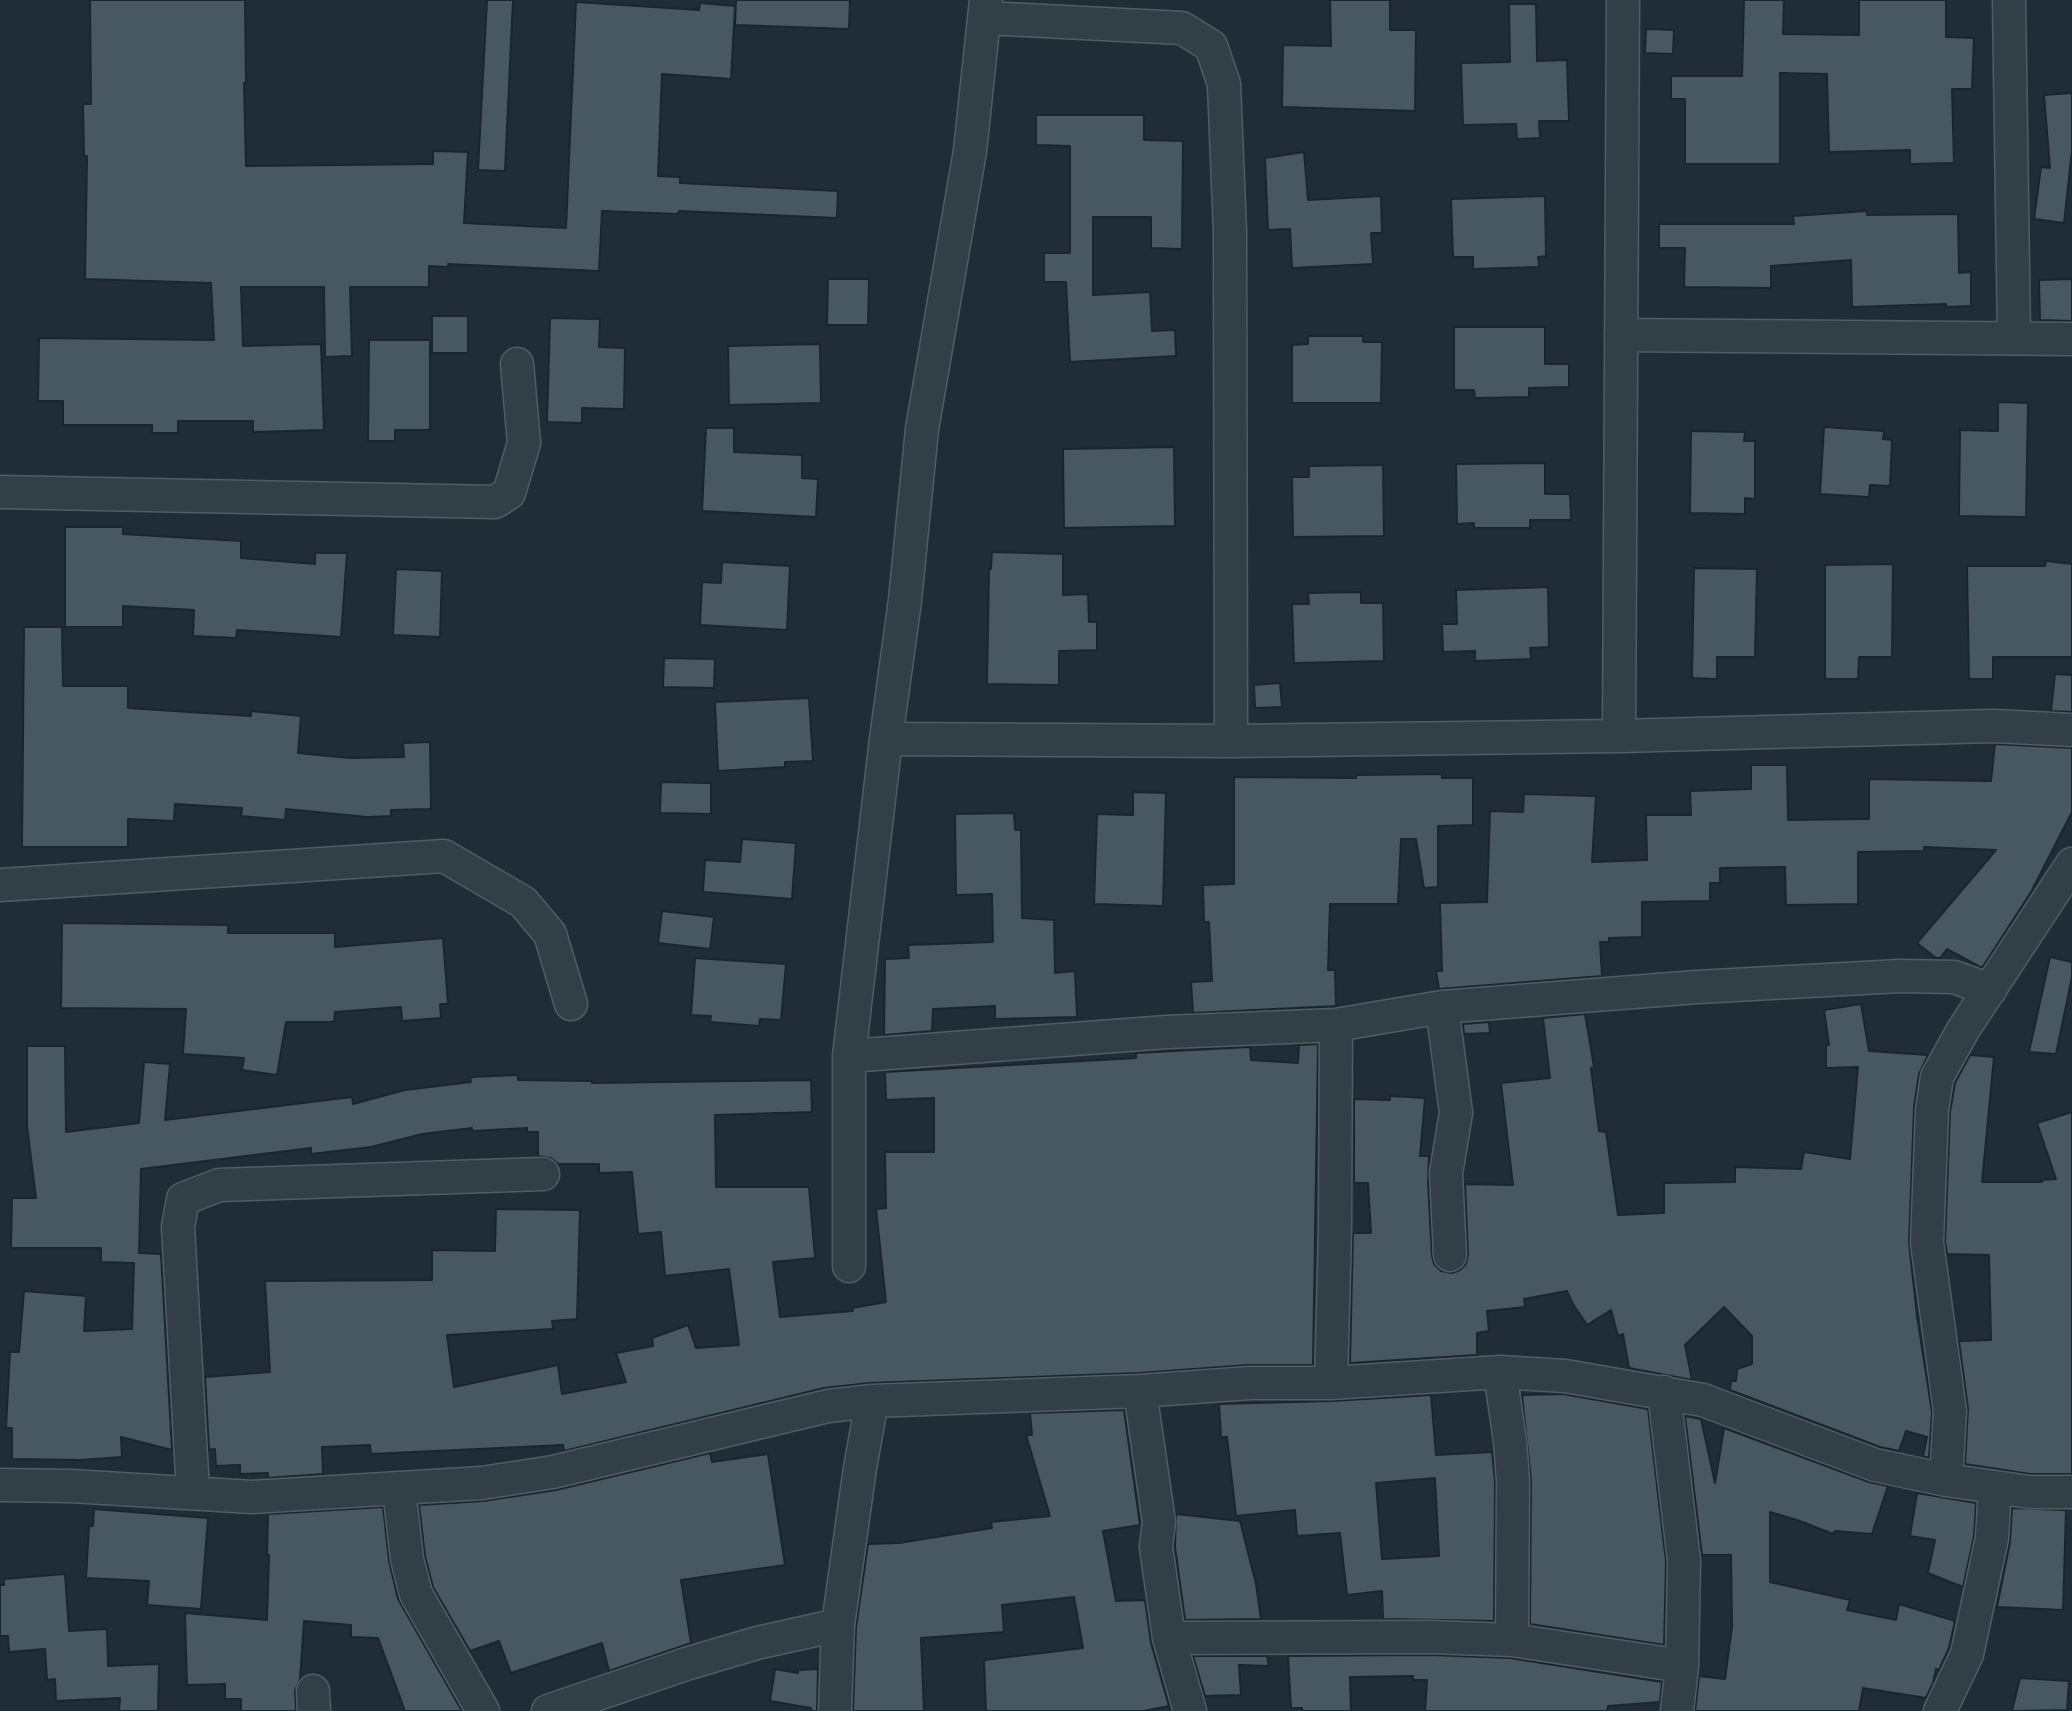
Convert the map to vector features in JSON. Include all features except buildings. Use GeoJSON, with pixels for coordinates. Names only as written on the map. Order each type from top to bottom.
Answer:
{"type":"FeatureCollection","features":[{"type":"Feature","properties":{"kind":"street"},"geometry":{"type":"LineString","coordinates":[[1619,736],[1623,0]]}},
{"type":"Feature","properties":{"kind":"street"},"geometry":{"type":"LineString","coordinates":[[2009,0],[2014,338]]}},
{"type":"Feature","properties":{"kind":"street"},"geometry":{"type":"LineString","coordinates":[[849,1266],[849,1056],[905,600],[922,429],[970,150],[986,9],[1182,28],[1211,46],[1224,84],[1230,233],[1231,741]]}},
{"type":"Feature","properties":{"kind":"street"},"geometry":{"type":"LineString","coordinates":[[1621,335],[2072,339]]}},
{"type":"Feature","properties":{"kind":"street"},"geometry":{"type":"LineString","coordinates":[[0,492],[495,502],[509,493],[524,443],[517,364]]}},
{"type":"Feature","properties":{"kind":"street"},"geometry":{"type":"LineString","coordinates":[[886,739],[1231,741],[1619,736],[1994,726],[2072,730]]}},
{"type":"Feature","properties":{"kind":"street"},"geometry":{"type":"LineString","coordinates":[[0,885],[444,856],[523,902],[550,934],[571,1004]]}},
{"type":"Feature","properties":{"kind":"street"},"geometry":{"type":"LineString","coordinates":[[1946,1480],[1950,1411],[1927,1243],[1932,1110],[1937,1077],[1964,1030],[2072,864]]}},
{"type":"Feature","properties":{"kind":"street"},"geometry":{"type":"LineString","coordinates":[[849,1056],[1167,1032],[1336,1025],[1442,1007],[1684,988],[1900,976],[1954,976],[1990,990]]}},
{"type":"Feature","properties":{"kind":"street"},"geometry":{"type":"LineString","coordinates":[[1442,1007],[1456,1113],[1446,1173],[1450,1255]]}},
{"type":"Feature","properties":{"kind":"street"},"geometry":{"type":"LineString","coordinates":[[1331,1382],[1336,1025]]}},
{"type":"Feature","properties":{"kind":"street"},"geometry":{"type":"LineString","coordinates":[[193,1492],[178,1227],[183,1199],[219,1185],[543,1174]]}},
{"type":"Feature","properties":{"kind":"street"},"geometry":{"type":"LineString","coordinates":[[1500,1371],[1513,1481],[1512,1640]]}},
{"type":"Feature","properties":{"kind":"street"},"geometry":{"type":"LineString","coordinates":[[0,1480],[252,1497],[399,1489],[481,1483],[553,1472],[816,1409],[872,1401],[1140,1391],[1250,1383],[1331,1382],[1500,1371],[1565,1376],[1703,1400],[1875,1465],[1995,1488],[2029,1492],[2072,1492]]}},
{"type":"Feature","properties":{"kind":"street"},"geometry":{"type":"LineString","coordinates":[[1140,1391],[1159,1522],[1156,1547],[1169,1638],[1190,1711]]}},
{"type":"Feature","properties":{"kind":"street"},"geometry":{"type":"LineString","coordinates":[[1664,1392],[1684,1560],[1682,1666],[1677,1711]]}},
{"type":"Feature","properties":{"kind":"street"},"geometry":{"type":"LineString","coordinates":[[835,1711],[838,1625],[872,1401]]}},
{"type":"Feature","properties":{"kind":"street"},"geometry":{"type":"LineString","coordinates":[[1940,1711],[1968,1654],[1992,1538],[1995,1488]]}},
{"type":"Feature","properties":{"kind":"street"},"geometry":{"type":"LineString","coordinates":[[399,1489],[407,1559],[416,1594],[483,1711]]}},
{"type":"Feature","properties":{"kind":"street"},"geometry":{"type":"LineString","coordinates":[[548,1711],[686,1664],[757,1643],[838,1625]]}},
{"type":"Feature","properties":{"kind":"street"},"geometry":{"type":"LineString","coordinates":[[1169,1638],[1430,1637],[1512,1640],[1682,1666]]}}]}
